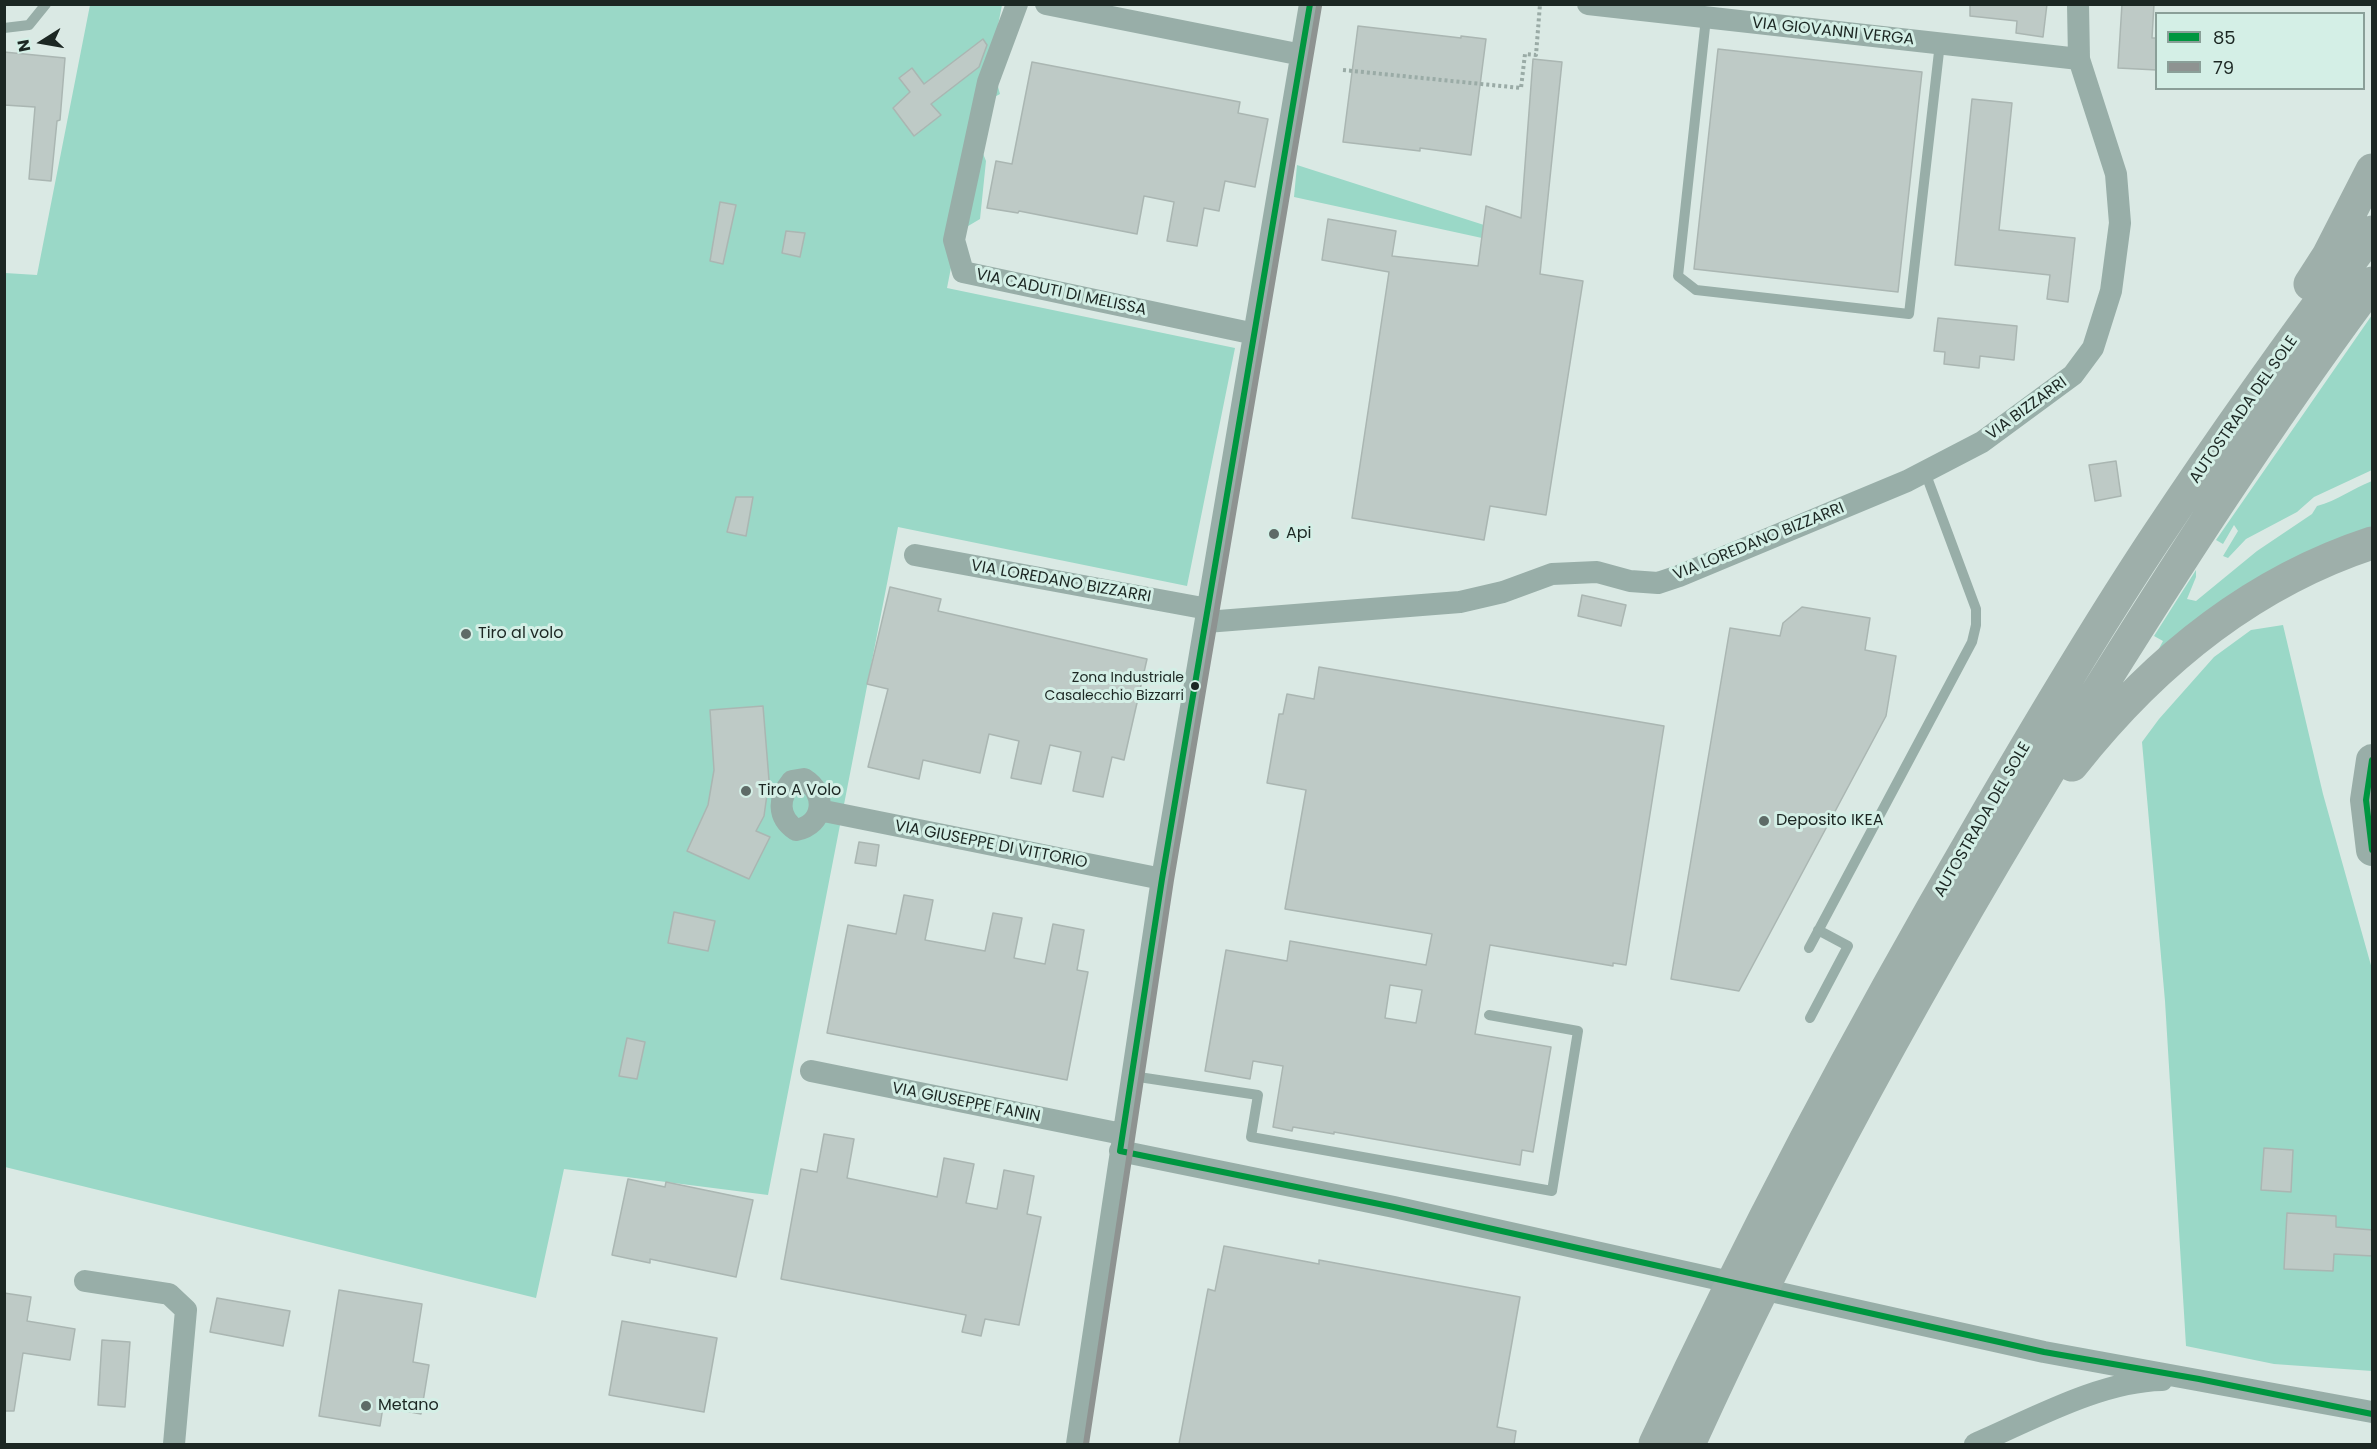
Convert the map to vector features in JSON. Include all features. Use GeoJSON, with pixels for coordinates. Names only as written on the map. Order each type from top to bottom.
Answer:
{"type":"FeatureCollection","features":[{"type":"Feature","properties":{"kind":"highway"},"geometry":{"type":"LineString","coordinates":[[2257,389],[2304,294],[2328,256],[2373,170]]}},
{"type":"Feature","properties":{"kind":"highway","name":"AUTOSTRADA DEL SOLE"},"geometry":{"type":"LineString","coordinates":[[1655,1444],[1700,1347],[1836,1080],[1942,890],[2049,706],[2158,534],[2257,389],[2373,232]]}},
{"type":"Feature","properties":{"kind":"highway","name":"AUTOSTRADA DEL SOLE"},"geometry":{"type":"LineString","coordinates":[[1689,1444],[1779,1256],[1872,1077],[1993,863],[2181,558],[2373,284]]}},
{"type":"Feature","properties":{"kind":"highway"},"geometry":{"type":"LineString","coordinates":[[1993,863],[2085,748],[2168,661],[2235,609],[2274,586],[2310,568],[2373,543]]}},
{"type":"Feature","properties":{"kind":"street","name":"VIA CADUTI DI MELISSA"},"geometry":{"type":"LineString","coordinates":[[1017,4],[988,82],[954,240],[963,272],[1255,334]]}},
{"type":"Feature","properties":{"kind":"street"},"geometry":{"type":"LineString","coordinates":[[1046,4],[1302,55]]}},
{"type":"Feature","properties":{"kind":"street"},"geometry":{"type":"LineString","coordinates":[[1077,1444],[1162,879],[1310,4]]}},
{"type":"Feature","properties":{"kind":"street","name":"VIA GIOVANNI VERGA"},"geometry":{"type":"LineString","coordinates":[[1588,4],[2079,58]]}},
{"type":"Feature","properties":{"kind":"street","name":"VIA BIZZARRI"},"geometry":{"type":"LineString","coordinates":[[1982,442],[2073,375],[2093,348],[2111,291],[2120,223],[2116,174],[2079,58],[2078,4]]}},
{"type":"Feature","properties":{"kind":"street","name":"VIA LOREDANO BIZZARRI"},"geometry":{"type":"LineString","coordinates":[[915,555],[1207,616],[1460,602],[1503,592],[1552,574],[1598,572],[1630,581],[1658,583],[1711,563],[1925,472],[1982,442]]}},
{"type":"Feature","properties":{"kind":"street"},"geometry":{"type":"LineString","coordinates":[[2373,760],[2366,800],[2373,850]]}},
{"type":"Feature","properties":{"kind":"street","name":"VIA GIUSEPPE DI VITTORIO"},"geometry":{"type":"LineString","coordinates":[[819,810],[1162,879]]}},
{"type":"Feature","properties":{"kind":"street","name":"VIA GIUSEPPE FANIN"},"geometry":{"type":"LineString","coordinates":[[811,1071],[1394,1207],[2043,1352],[2199,1379]]}},
{"type":"Feature","properties":{"kind":"street"},"geometry":{"type":"LineString","coordinates":[[85,1281],[169,1294],[186,1310],[174,1444]]}},
{"type":"Feature","properties":{"kind":"street"},"geometry":{"type":"LineString","coordinates":[[1975,1444],[2100,1392],[2153,1380],[2199,1379],[2372,1412]]}},
{"type":"Feature","properties":{"kind":"lane"},"geometry":{"type":"LineString","coordinates":[[4,28],[29,25],[42,6]]}},
{"type":"Feature","properties":{"kind":"lane"},"geometry":{"type":"LineString","coordinates":[[1706,18],[1678,276],[1696,290],[1793,302],[1909,314],[1940,44]]}},
{"type":"Feature","properties":{"kind":"lane"},"geometry":{"type":"LineString","coordinates":[[1809,948],[1927,728],[1974,634],[1976,617],[1974,602],[1925,472]]}},
{"type":"Feature","properties":{"kind":"lane"},"geometry":{"type":"LineString","coordinates":[[1810,1018],[1848,946],[1818,930]]}},
{"type":"Feature","properties":{"kind":"lane"},"geometry":{"type":"LineString","coordinates":[[1131,1076],[1258,1095],[1251,1137],[1552,1191],[1578,1031],[1490,1015]]}},
{"type":"Feature","properties":{"kind":"path"},"geometry":{"type":"LineString","coordinates":[[1343,70],[1521,88],[1525,54],[1536,55],[1540,4]]}},
{"type":"Feature","properties":{"kind":"green space"},"geometry":{"type":"Polygon","coordinates":[[[90,5],[1002,5],[991,61],[1000,94],[983,103],[976,136],[986,161],[980,219],[958,232],[947,288],[1235,348],[1187,586],[898,527],[768,1195],[564,1169],[536,1298],[5,1167],[5,273],[37,275],[90,5]]]}},
{"type":"Feature","properties":{"kind":"green space"},"geometry":{"type":"Polygon","coordinates":[[[1297,165],[1484,225],[1482,238],[1294,197],[1297,165]]]}},
{"type":"Feature","properties":{"kind":"green space"},"geometry":{"type":"Polygon","coordinates":[[[2372,315],[2372,470],[2314,497],[2297,512],[2246,539],[2228,558],[2223,556],[2238,531],[2234,525],[2223,544],[2216,540],[2372,315]]]}},
{"type":"Feature","properties":{"kind":"green space"},"geometry":{"type":"Polygon","coordinates":[[[2372,481],[2372,531],[2154,658],[2163,641],[2154,636],[2196,570],[2196,577],[2187,599],[2196,601],[2257,551],[2312,514],[2317,506],[2372,481]]]}},
{"type":"Feature","properties":{"kind":"green space"},"geometry":{"type":"Polygon","coordinates":[[[2283,625],[2323,794],[2372,969],[2372,1371],[2274,1364],[2186,1346],[2165,1001],[2142,742],[2159,719],[2214,657],[2251,630],[2283,625]]]}},
{"type":"Feature","properties":{"kind":"building"},"geometry":{"type":"Polygon","coordinates":[[[1970,4],[2047,4],[2043,37],[2016,33],[2017,21],[1970,16],[1970,4]]]}},
{"type":"Feature","properties":{"kind":"building"},"geometry":{"type":"Polygon","coordinates":[[[2122,4],[2154,4],[2152,38],[2155,38],[2155,70],[2118,68],[2122,4]]]}},
{"type":"Feature","properties":{"kind":"building"},"geometry":{"type":"Polygon","coordinates":[[[1358,26],[1486,39],[1471,155],[1420,148],[1420,151],[1343,142],[1358,26]]]}},
{"type":"Feature","properties":{"kind":"building"},"geometry":{"type":"Polygon","coordinates":[[[983,39],[987,45],[979,67],[931,104],[941,115],[914,136],[893,108],[910,92],[899,78],[912,68],[924,84],[983,39]]]}},
{"type":"Feature","properties":{"kind":"building"},"geometry":{"type":"Polygon","coordinates":[[[1718,49],[1922,72],[1898,292],[1694,269],[1718,49]]]}},
{"type":"Feature","properties":{"kind":"building"},"geometry":{"type":"Polygon","coordinates":[[[4,52],[65,58],[60,120],[57,121],[51,181],[29,179],[35,107],[4,105],[4,52]]]}},
{"type":"Feature","properties":{"kind":"building"},"geometry":{"type":"Polygon","coordinates":[[[1533,59],[1562,62],[1540,274],[1583,281],[1546,515],[1490,506],[1484,540],[1352,518],[1389,272],[1322,260],[1328,219],[1396,231],[1392,256],[1478,266],[1486,206],[1521,218],[1533,59]]]}},
{"type":"Feature","properties":{"kind":"building"},"geometry":{"type":"Polygon","coordinates":[[[1032,62],[1240,102],[1238,113],[1268,119],[1255,187],[1225,181],[1219,211],[1204,208],[1197,246],[1167,241],[1174,202],[1144,196],[1137,234],[1019,211],[1018,213],[987,208],[996,161],[1012,164],[1032,62]]]}},
{"type":"Feature","properties":{"kind":"building"},"geometry":{"type":"Polygon","coordinates":[[[1972,99],[2012,103],[1999,230],[2075,238],[2068,302],[2047,299],[2050,275],[1955,265],[1972,99]]]}},
{"type":"Feature","properties":{"kind":"building"},"geometry":{"type":"Polygon","coordinates":[[[720,202],[736,205],[723,264],[710,261],[720,202]]]}},
{"type":"Feature","properties":{"kind":"building"},"geometry":{"type":"Polygon","coordinates":[[[786,231],[805,233],[800,257],[782,253],[786,231]]]}},
{"type":"Feature","properties":{"kind":"building"},"geometry":{"type":"Polygon","coordinates":[[[1938,318],[2017,326],[2014,360],[1980,356],[1979,368],[1944,364],[1945,352],[1934,351],[1938,318]]]}},
{"type":"Feature","properties":{"kind":"building"},"geometry":{"type":"Polygon","coordinates":[[[2116,461],[2121,496],[2095,501],[2089,465],[2116,461]]]}},
{"type":"Feature","properties":{"kind":"building"},"geometry":{"type":"Polygon","coordinates":[[[736,497],[753,497],[746,536],[727,532],[736,497]]]}},
{"type":"Feature","properties":{"kind":"building"},"geometry":{"type":"Polygon","coordinates":[[[890,587],[941,599],[938,611],[1147,659],[1124,760],[1112,757],[1103,797],[1073,791],[1081,752],[1050,745],[1041,784],[1011,778],[1019,741],[989,734],[980,773],[923,760],[919,779],[868,767],[888,689],[867,684],[890,587]]]}},
{"type":"Feature","properties":{"kind":"building"},"geometry":{"type":"Polygon","coordinates":[[[1582,595],[1626,605],[1621,626],[1578,616],[1582,595]]]}},
{"type":"Feature","properties":{"kind":"building","name":"Deposito IKEA"},"geometry":{"type":"Polygon","coordinates":[[[1802,607],[1870,618],[1865,650],[1896,656],[1886,716],[1739,991],[1671,979],[1730,628],[1780,636],[1783,623],[1802,607]]]}},
{"type":"Feature","properties":{"kind":"building"},"geometry":{"type":"Polygon","coordinates":[[[1319,667],[1664,726],[1626,965],[1613,963],[1613,966],[1490,945],[1475,1034],[1551,1047],[1533,1152],[1522,1150],[1520,1165],[1334,1132],[1334,1134],[1293,1127],[1292,1131],[1273,1127],[1283,1066],[1253,1061],[1250,1079],[1205,1071],[1226,950],[1287,961],[1290,941],[1426,965],[1432,934],[1285,909],[1306,790],[1267,783],[1279,714],[1283,714],[1287,694],[1314,699],[1319,667]],[[1390,985],[1385,1018],[1416,1023],[1422,990],[1390,985]]]}},
{"type":"Feature","properties":{"kind":"building"},"geometry":{"type":"Polygon","coordinates":[[[763,706],[769,780],[764,816],[756,831],[770,837],[749,879],[687,851],[708,805],[714,770],[710,710],[763,706]]]}},
{"type":"Feature","properties":{"kind":"building"},"geometry":{"type":"Polygon","coordinates":[[[859,842],[879,845],[876,866],[855,863],[859,842]]]}},
{"type":"Feature","properties":{"kind":"building"},"geometry":{"type":"Polygon","coordinates":[[[904,895],[933,900],[925,940],[985,951],[993,913],[1022,918],[1014,958],[1045,964],[1053,924],[1084,930],[1077,970],[1088,972],[1067,1080],[827,1033],[848,925],[896,934],[904,895]]]}},
{"type":"Feature","properties":{"kind":"building"},"geometry":{"type":"Polygon","coordinates":[[[674,912],[715,921],[708,951],[668,943],[674,912]]]}},
{"type":"Feature","properties":{"kind":"building"},"geometry":{"type":"Polygon","coordinates":[[[627,1038],[645,1042],[637,1079],[619,1076],[627,1038]]]}},
{"type":"Feature","properties":{"kind":"building"},"geometry":{"type":"Polygon","coordinates":[[[824,1134],[854,1139],[847,1178],[937,1197],[944,1158],[974,1164],[966,1203],[997,1209],[1004,1170],[1034,1176],[1027,1214],[1041,1217],[1019,1325],[985,1319],[981,1336],[962,1332],[966,1315],[781,1279],[801,1169],[817,1172],[824,1134]]]}},
{"type":"Feature","properties":{"kind":"building"},"geometry":{"type":"Polygon","coordinates":[[[2264,1148],[2293,1150],[2291,1192],[2261,1190],[2264,1148]]]}},
{"type":"Feature","properties":{"kind":"building"},"geometry":{"type":"Polygon","coordinates":[[[628,1179],[665,1187],[666,1182],[753,1200],[736,1277],[650,1259],[650,1263],[612,1255],[628,1179]]]}},
{"type":"Feature","properties":{"kind":"building"},"geometry":{"type":"Polygon","coordinates":[[[2287,1213],[2336,1216],[2336,1227],[2373,1230],[2373,1256],[2334,1254],[2333,1271],[2284,1269],[2287,1213]]]}},
{"type":"Feature","properties":{"kind":"building"},"geometry":{"type":"Polygon","coordinates":[[[1224,1246],[1319,1264],[1319,1260],[1520,1297],[1497,1427],[1516,1431],[1514,1444],[1179,1444],[1208,1289],[1215,1291],[1224,1246]]]}},
{"type":"Feature","properties":{"kind":"building"},"geometry":{"type":"Polygon","coordinates":[[[339,1290],[422,1304],[413,1362],[429,1365],[421,1414],[383,1407],[380,1426],[319,1416],[339,1290]]]}},
{"type":"Feature","properties":{"kind":"building"},"geometry":{"type":"Polygon","coordinates":[[[4,1293],[31,1297],[27,1321],[75,1329],[70,1360],[23,1353],[14,1411],[4,1411],[4,1293]]]}},
{"type":"Feature","properties":{"kind":"building"},"geometry":{"type":"Polygon","coordinates":[[[217,1298],[290,1311],[283,1346],[210,1332],[217,1298]]]}},
{"type":"Feature","properties":{"kind":"building"},"geometry":{"type":"Polygon","coordinates":[[[622,1321],[717,1338],[704,1412],[609,1395],[622,1321]]]}},
{"type":"Feature","properties":{"kind":"building"},"geometry":{"type":"Polygon","coordinates":[[[102,1340],[130,1342],[125,1407],[98,1405],[102,1340]]]}},
{"type":"Feature","properties":{"kind":"transit line","name":"85"},"geometry":{"type":"LineString","coordinates":[[1120,1151],[1162,879],[1310,4]]}},
{"type":"Feature","properties":{"kind":"transit line","name":"79"},"geometry":{"type":"LineString","coordinates":[[1086,1444],[1171,880],[1319,6]]}},
{"type":"Feature","properties":{"kind":"transit line","name":"85"},"geometry":{"type":"LineString","coordinates":[[2372,760],[2366,800],[2372,850]]}},
{"type":"Feature","properties":{"kind":"transit line","name":"85"},"geometry":{"type":"LineString","coordinates":[[1120,1151],[1394,1207],[2044,1352],[2199,1379],[2372,1414]]}},
{"type":"Feature","properties":{"kind":"place","name":"Api"},"geometry":{"type":"Point","coordinates":[1274,534]}},
{"type":"Feature","properties":{"kind":"place","name":"Tiro al volo"},"geometry":{"type":"Point","coordinates":[466,634]}},
{"type":"Feature","properties":{"kind":"place","name":"Zona Industriale Casalecchio Bizzarri"},"geometry":{"type":"Point","coordinates":[1195,686]}},
{"type":"Feature","properties":{"kind":"place","name":"Tiro A Volo"},"geometry":{"type":"Point","coordinates":[746,791]}},
{"type":"Feature","properties":{"kind":"place","name":"Deposito IKEA"},"geometry":{"type":"Point","coordinates":[1764,821]}},
{"type":"Feature","properties":{"kind":"place","name":"Metano"},"geometry":{"type":"Point","coordinates":[366,1406]}}]}
